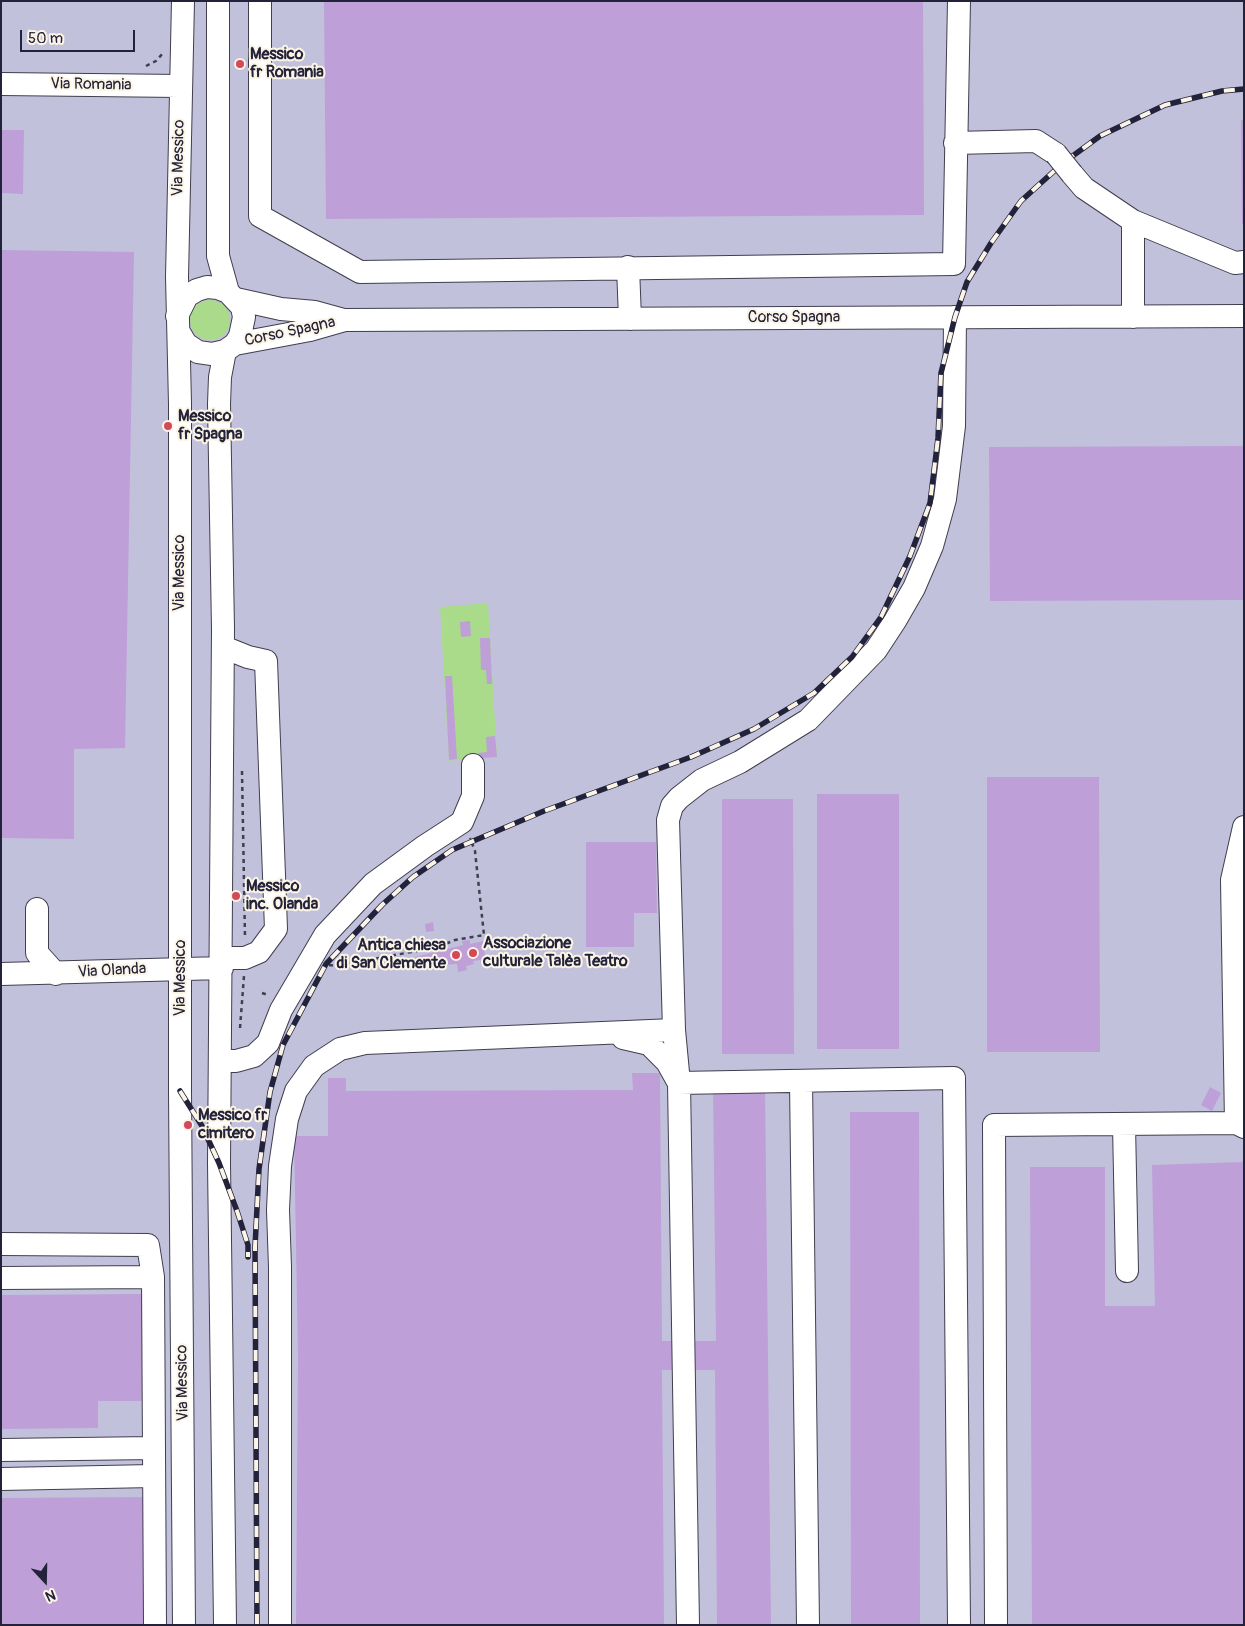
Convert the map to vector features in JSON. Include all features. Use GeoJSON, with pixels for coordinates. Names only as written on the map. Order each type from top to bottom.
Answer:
{"type":"FeatureCollection","features":[{"type":"Feature","properties":{"kind":"street","name":"Via Messico"},"geometry":{"type":"LineString","coordinates":[[183,1],[180,86],[178,324],[182,969],[180,1091],[184,1625]]}},
{"type":"Feature","properties":{"kind":"street"},"geometry":{"type":"LineString","coordinates":[[218,1],[218,256],[232,296],[244,317],[240,336],[230,348],[220,377],[219,404],[223,647],[219,1163],[225,1625]]}},
{"type":"Feature","properties":{"kind":"street"},"geometry":{"type":"LineString","coordinates":[[260,1],[260,216],[360,272],[954,264],[959,1]]}},
{"type":"Feature","properties":{"kind":"street","name":"Via Romania"},"geometry":{"type":"LineString","coordinates":[[1,84],[180,86]]}},
{"type":"Feature","properties":{"kind":"street"},"geometry":{"type":"LineString","coordinates":[[955,143],[1036,141],[1056,154],[1084,188],[1133,221],[1235,263],[1244,262]]}},
{"type":"Feature","properties":{"kind":"street"},"geometry":{"type":"LineString","coordinates":[[1133,221],[1133,317]]}},
{"type":"Feature","properties":{"kind":"street"},"geometry":{"type":"LineString","coordinates":[[628,267],[630,319]]}},
{"type":"Feature","properties":{"kind":"street","name":"Via Messico"},"geometry":{"type":"LineString","coordinates":[[178,324],[187,296],[196,290],[213,288],[232,296]]}},
{"type":"Feature","properties":{"kind":"street","name":"Corso Spagna"},"geometry":{"type":"LineString","coordinates":[[232,296],[281,310],[315,312],[345,320],[1244,316]]}},
{"type":"Feature","properties":{"kind":"street"},"geometry":{"type":"LineString","coordinates":[[688,1625],[679,1083],[674,1030],[668,820],[672,806],[702,780],[740,762],[808,720],[876,650],[896,621],[914,588],[932,546],[945,499],[954,426],[955,317]]}},
{"type":"Feature","properties":{"kind":"street","name":"Corso Spagna"},"geometry":{"type":"LineString","coordinates":[[230,348],[345,320]]}},
{"type":"Feature","properties":{"kind":"street"},"geometry":{"type":"LineString","coordinates":[[178,324],[186,344],[198,352],[212,354],[230,348]]}},
{"type":"Feature","properties":{"kind":"street"},"geometry":{"type":"LineString","coordinates":[[223,647],[248,657],[266,661],[276,929],[259,952],[245,958]]}},
{"type":"Feature","properties":{"kind":"street"},"geometry":{"type":"LineString","coordinates":[[220,1061],[236,1061],[254,1056],[268,1043],[281,1010],[325,935],[373,884],[462,822],[473,796],[473,765]]}},
{"type":"Feature","properties":{"kind":"street"},"geometry":{"type":"LineString","coordinates":[[996,1625],[994,1125],[1240,1125],[1232,880],[1244,827]]}},
{"type":"Feature","properties":{"kind":"street"},"geometry":{"type":"LineString","coordinates":[[37,909],[37,953],[56,974]]}},
{"type":"Feature","properties":{"kind":"street","name":"Via Olanda"},"geometry":{"type":"LineString","coordinates":[[1,974],[56,974],[182,969],[245,958]]}},
{"type":"Feature","properties":{"kind":"street"},"geometry":{"type":"LineString","coordinates":[[280,1625],[280,1267],[278,1210],[280,1166],[287,1119],[296,1091],[314,1066],[340,1049],[365,1043],[674,1030]]}},
{"type":"Feature","properties":{"kind":"street"},"geometry":{"type":"LineString","coordinates":[[607,1034],[649,1044],[667,1062],[679,1083]]}},
{"type":"Feature","properties":{"kind":"street"},"geometry":{"type":"LineString","coordinates":[[679,1083],[954,1078],[959,1625]]}},
{"type":"Feature","properties":{"kind":"street"},"geometry":{"type":"LineString","coordinates":[[801,1082],[808,1625]]}},
{"type":"Feature","properties":{"kind":"street"},"geometry":{"type":"LineString","coordinates":[[1124,1125],[1127,1272]]}},
{"type":"Feature","properties":{"kind":"street"},"geometry":{"type":"LineString","coordinates":[[1,1244],[148,1245],[153,1277],[155,1625]]}},
{"type":"Feature","properties":{"kind":"street"},"geometry":{"type":"LineString","coordinates":[[1,1278],[153,1277]]}},
{"type":"Feature","properties":{"kind":"street"},"geometry":{"type":"LineString","coordinates":[[1,1450],[153,1448]]}},
{"type":"Feature","properties":{"kind":"street"},"geometry":{"type":"LineString","coordinates":[[1,1479],[153,1476]]}},
{"type":"Feature","properties":{"kind":"path"},"geometry":{"type":"LineString","coordinates":[[143,67],[156,61],[169,46]]}},
{"type":"Feature","properties":{"kind":"path"},"geometry":{"type":"LineString","coordinates":[[240,1029],[245,958],[242,762]]}},
{"type":"Feature","properties":{"kind":"path"},"geometry":{"type":"LineString","coordinates":[[312,958],[336,966],[438,947],[456,940],[484,935],[474,851],[462,822]]}},
{"type":"Feature","properties":{"kind":"path"},"geometry":{"type":"LineString","coordinates":[[262,992],[275,998]]}},
{"type":"Feature","properties":{"kind":"shaded area"},"geometry":{"type":"Polygon","coordinates":[[[1,1],[1244,1],[1244,1625],[1,1625],[1,1]]]}},
{"type":"Feature","properties":{"kind":"green space"},"geometry":{"type":"Polygon","coordinates":[[[214,300],[221,303],[227,309],[230,320],[229,328],[221,337],[214,340],[206,340],[199,337],[191,328],[190,316],[193,309],[202,301],[214,300]]]}},
{"type":"Feature","properties":{"kind":"green space"},"geometry":{"type":"Polygon","coordinates":[[[488,603],[497,757],[449,761],[440,607],[488,603]]]}},
{"type":"Feature","properties":{"kind":"building"},"geometry":{"type":"Polygon","coordinates":[[[324,1],[923,1],[924,215],[326,219],[324,1]]]}},
{"type":"Feature","properties":{"kind":"building"},"geometry":{"type":"Polygon","coordinates":[[[1241,120],[1244,120],[1244,224],[1242,224],[1241,120]]]}},
{"type":"Feature","properties":{"kind":"building"},"geometry":{"type":"Polygon","coordinates":[[[1,130],[24,130],[23,194],[1,193],[1,130]]]}},
{"type":"Feature","properties":{"kind":"building"},"geometry":{"type":"Polygon","coordinates":[[[1,250],[134,252],[125,748],[74,749],[74,839],[1,838],[1,250]]]}},
{"type":"Feature","properties":{"kind":"building"},"geometry":{"type":"Polygon","coordinates":[[[1244,446],[1244,600],[990,601],[989,447],[1244,446]]]}},
{"type":"Feature","properties":{"kind":"building"},"geometry":{"type":"Polygon","coordinates":[[[470,621],[471,636],[461,637],[460,622],[470,621]]]}},
{"type":"Feature","properties":{"kind":"building"},"geometry":{"type":"Polygon","coordinates":[[[480,638],[490,638],[492,684],[487,684],[486,670],[481,670],[480,638]]]}},
{"type":"Feature","properties":{"kind":"building"},"geometry":{"type":"Polygon","coordinates":[[[445,676],[452,676],[457,759],[449,760],[445,676]]]}},
{"type":"Feature","properties":{"kind":"building"},"geometry":{"type":"Polygon","coordinates":[[[495,736],[497,757],[479,758],[478,753],[487,752],[486,737],[495,736]]]}},
{"type":"Feature","properties":{"kind":"building"},"geometry":{"type":"Polygon","coordinates":[[[987,777],[1099,777],[1100,1052],[987,1052],[987,777]]]}},
{"type":"Feature","properties":{"kind":"building"},"geometry":{"type":"Polygon","coordinates":[[[817,794],[899,794],[899,1049],[817,1049],[817,794]]]}},
{"type":"Feature","properties":{"kind":"building"},"geometry":{"type":"Polygon","coordinates":[[[722,799],[793,799],[794,1054],[722,1054],[722,799]]]}},
{"type":"Feature","properties":{"kind":"building"},"geometry":{"type":"Polygon","coordinates":[[[586,842],[656,842],[657,913],[634,913],[634,947],[586,947],[586,842]]]}},
{"type":"Feature","properties":{"kind":"building"},"geometry":{"type":"Polygon","coordinates":[[[433,922],[434,931],[426,932],[425,924],[433,922]]]}},
{"type":"Feature","properties":{"kind":"building","name":"Antica chiesa di San Clemente"},"geometry":{"type":"Polygon","coordinates":[[[470,940],[470,944],[483,941],[486,963],[481,963],[480,960],[473,961],[474,964],[466,966],[467,970],[458,972],[457,964],[416,967],[415,957],[463,945],[462,941],[470,940]]]}},
{"type":"Feature","properties":{"kind":"building"},"geometry":{"type":"Polygon","coordinates":[[[632,1073],[660,1073],[662,1341],[716,1341],[713,1087],[765,1087],[771,1625],[717,1625],[715,1370],[662,1370],[664,1625],[296,1625],[298,1357],[294,1136],[328,1136],[328,1078],[346,1078],[346,1091],[633,1090],[632,1073]]]}},
{"type":"Feature","properties":{"kind":"building"},"geometry":{"type":"Polygon","coordinates":[[[1210,1087],[1221,1093],[1212,1111],[1201,1105],[1210,1087]]]}},
{"type":"Feature","properties":{"kind":"building"},"geometry":{"type":"Polygon","coordinates":[[[850,1112],[919,1112],[920,1625],[851,1625],[850,1112]]]}},
{"type":"Feature","properties":{"kind":"building"},"geometry":{"type":"Polygon","coordinates":[[[1244,1162],[1244,1625],[1032,1625],[1030,1167],[1105,1167],[1105,1306],[1155,1306],[1152,1165],[1244,1162]]]}},
{"type":"Feature","properties":{"kind":"building"},"geometry":{"type":"Polygon","coordinates":[[[143,1294],[144,1401],[98,1401],[98,1428],[1,1429],[1,1295],[143,1294]]]}},
{"type":"Feature","properties":{"kind":"building"},"geometry":{"type":"Polygon","coordinates":[[[144,1497],[145,1625],[1,1625],[1,1498],[144,1497]]]}},
{"type":"Feature","properties":{"kind":"railway"},"geometry":{"type":"LineString","coordinates":[[257,1625],[255,1247],[259,1169],[270,1092],[283,1045],[326,964],[382,905],[413,877],[452,850],[544,811],[691,757],[754,729],[814,693],[852,657],[881,617],[910,556],[930,503],[938,438],[941,373],[955,317],[967,282],[991,243],[1021,201],[1063,163],[1100,136],[1165,105],[1222,91],[1244,89]]}},
{"type":"Feature","properties":{"kind":"railway"},"geometry":{"type":"LineString","coordinates":[[180,1091],[202,1126],[219,1163],[248,1245],[248,1257]]}},
{"type":"Feature","properties":{"kind":"place","name":"Messico fr Romania"},"geometry":{"type":"Point","coordinates":[240,64]}},
{"type":"Feature","properties":{"kind":"place","name":"Messico fr Spagna"},"geometry":{"type":"Point","coordinates":[168,426]}},
{"type":"Feature","properties":{"kind":"place","name":"Messico inc. Olanda"},"geometry":{"type":"Point","coordinates":[236,896]}},
{"type":"Feature","properties":{"kind":"place","name":"Associazione culturale Talèa Teatro"},"geometry":{"type":"Point","coordinates":[473,953]}},
{"type":"Feature","properties":{"kind":"place","name":"Antica chiesa di San Clemente"},"geometry":{"type":"Point","coordinates":[456,955]}},
{"type":"Feature","properties":{"kind":"place","name":"Messico fr cimitero"},"geometry":{"type":"Point","coordinates":[188,1125]}}]}
